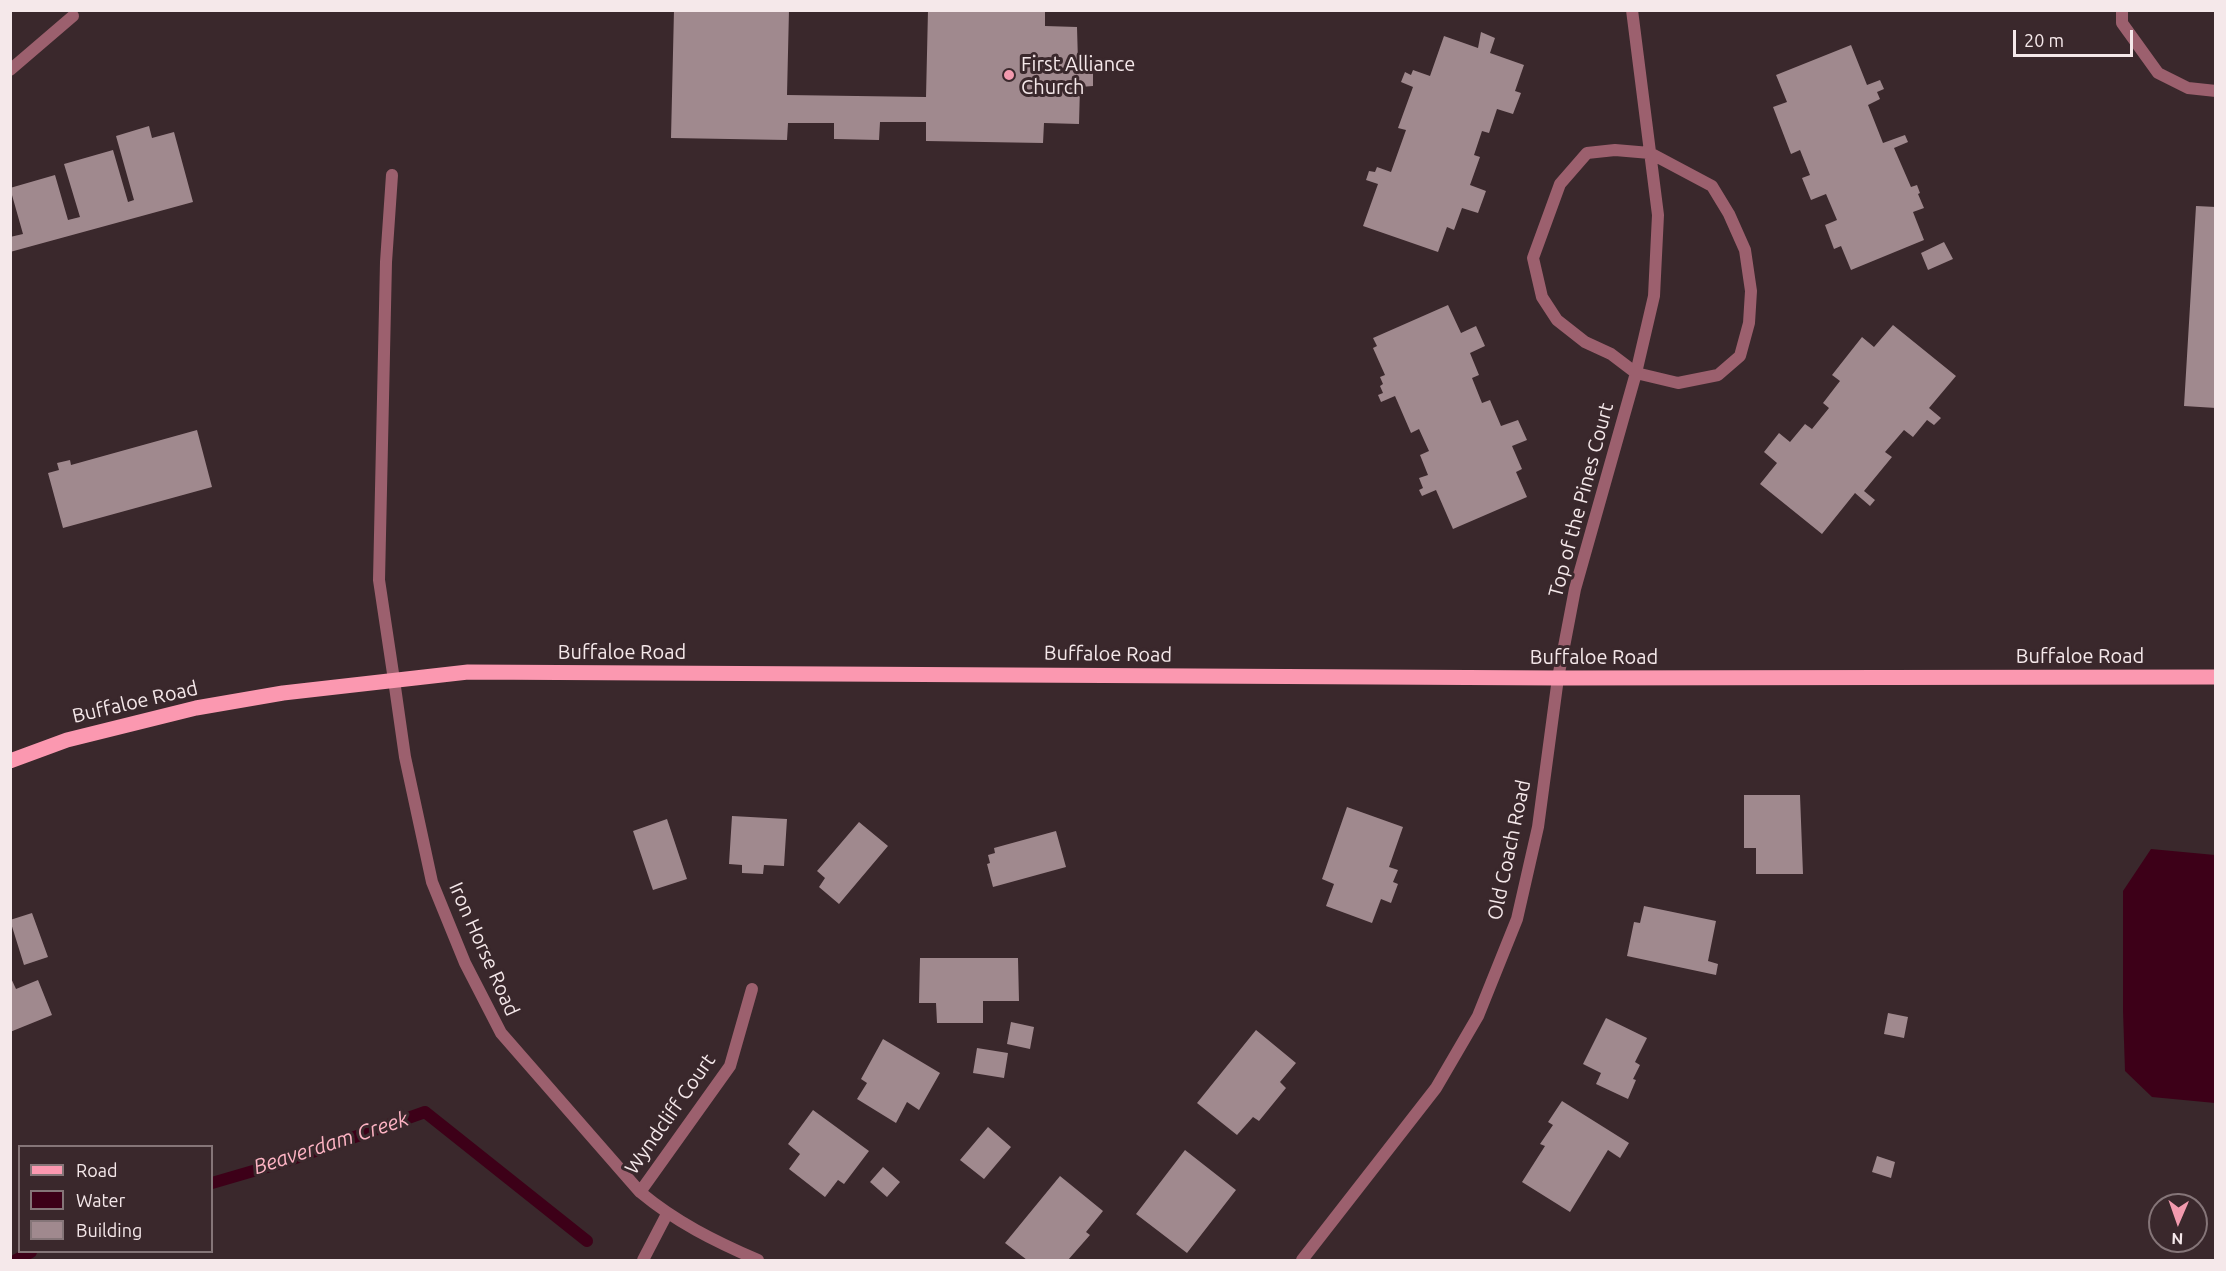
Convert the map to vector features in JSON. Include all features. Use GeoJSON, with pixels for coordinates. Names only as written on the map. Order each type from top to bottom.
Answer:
{"type":"FeatureCollection","features":[{"type":"Feature","properties":{"kind":"main road","name":"Buffaloe Road"},"geometry":{"type":"LineString","coordinates":[[10,761],[67,740],[196,708],[283,693],[468,672],[1558,678],[2216,677]]}},
{"type":"Feature","properties":{"kind":"street","name":"Top of the Pines Court"},"geometry":{"type":"LineString","coordinates":[[1566,638],[1575,589],[1636,373],[1654,296],[1658,215],[1632,10]]}},
{"type":"Feature","properties":{"kind":"street"},"geometry":{"type":"LineString","coordinates":[[2122,10],[2122,23],[2158,73],[2188,88],[2216,91]]}},
{"type":"Feature","properties":{"kind":"street"},"geometry":{"type":"LineString","coordinates":[[10,70],[73,16]]}},
{"type":"Feature","properties":{"kind":"street"},"geometry":{"type":"LineString","coordinates":[[1615,150],[1650,153],[1712,186],[1729,214],[1745,250],[1751,291],[1749,323],[1740,356],[1718,375],[1678,383],[1636,373],[1611,354],[1585,342],[1557,320],[1542,297],[1533,258],[1560,184],[1587,153],[1615,150]]}},
{"type":"Feature","properties":{"kind":"street","name":"Iron Horse Road"},"geometry":{"type":"LineString","coordinates":[[392,175],[386,262],[379,580],[405,757],[432,882],[465,963],[501,1033],[640,1192],[667,1214],[724,1246],[758,1260]]}},
{"type":"Feature","properties":{"kind":"street","name":"Old Coach Road"},"geometry":{"type":"LineString","coordinates":[[1302,1260],[1436,1088],[1479,1016],[1517,919],[1538,827],[1558,678],[1566,638]]}},
{"type":"Feature","properties":{"kind":"street","name":"Wyndcliff Court"},"geometry":{"type":"LineString","coordinates":[[640,1192],[730,1066],[752,989]]}},
{"type":"Feature","properties":{"kind":"street"},"geometry":{"type":"LineString","coordinates":[[643,1260],[667,1214]]}},
{"type":"Feature","properties":{"kind":"water"},"geometry":{"type":"Polygon","coordinates":[[[2151,849],[2215,855],[2215,1103],[2152,1097],[2125,1071],[2123,891],[2151,849]]]}},
{"type":"Feature","properties":{"kind":"building","name":"First Alliance Church"},"geometry":{"type":"Polygon","coordinates":[[[674,10],[789,10],[787,95],[926,97],[928,10],[1045,10],[1045,26],[1077,27],[1078,62],[1093,63],[1093,86],[1080,87],[1079,124],[1044,123],[1043,143],[926,141],[926,122],[880,122],[879,140],[834,139],[834,123],[788,123],[787,140],[671,138],[674,10]]]}},
{"type":"Feature","properties":{"kind":"building"},"geometry":{"type":"Polygon","coordinates":[[[1481,32],[1495,38],[1490,53],[1524,65],[1515,91],[1521,93],[1513,114],[1497,109],[1489,133],[1482,131],[1474,155],[1480,157],[1470,185],[1486,191],[1478,213],[1462,208],[1454,230],[1447,227],[1438,252],[1363,226],[1378,184],[1366,180],[1369,171],[1375,172],[1377,167],[1391,172],[1406,130],[1398,128],[1413,87],[1401,82],[1405,72],[1411,75],[1413,70],[1430,76],[1444,36],[1478,48],[1481,32]]]}},
{"type":"Feature","properties":{"kind":"building"},"geometry":{"type":"Polygon","coordinates":[[[1851,45],[1867,85],[1880,80],[1884,89],[1877,92],[1880,99],[1868,105],[1883,143],[1905,135],[1908,142],[1894,148],[1911,187],[1917,185],[1920,193],[1918,194],[1924,208],[1913,212],[1924,240],[1851,270],[1841,246],[1834,249],[1825,225],[1837,220],[1826,194],[1811,200],[1802,178],[1810,175],[1800,150],[1791,154],[1773,107],[1787,102],[1776,75],[1851,45]]]}},
{"type":"Feature","properties":{"kind":"building"},"geometry":{"type":"Polygon","coordinates":[[[149,126],[152,138],[174,132],[193,202],[10,252],[10,237],[23,234],[10,188],[55,175],[68,220],[80,217],[64,164],[113,150],[128,202],[134,200],[116,136],[149,126]]]}},
{"type":"Feature","properties":{"kind":"building"},"geometry":{"type":"Polygon","coordinates":[[[2196,206],[2216,207],[2216,408],[2184,406],[2196,206]]]}},
{"type":"Feature","properties":{"kind":"building"},"geometry":{"type":"Polygon","coordinates":[[[1944,242],[1953,259],[1928,270],[1921,253],[1944,242]]]}},
{"type":"Feature","properties":{"kind":"building"},"geometry":{"type":"Polygon","coordinates":[[[1448,305],[1461,333],[1476,326],[1485,346],[1470,353],[1479,375],[1472,378],[1482,403],[1490,400],[1501,426],[1518,420],[1527,440],[1512,446],[1522,469],[1516,472],[1527,497],[1453,529],[1436,490],[1422,496],[1419,490],[1423,488],[1419,478],[1428,475],[1420,455],[1429,451],[1419,429],[1411,433],[1395,396],[1381,402],[1378,395],[1383,393],[1380,386],[1383,384],[1380,377],[1385,375],[1373,348],[1377,346],[1373,338],[1448,305]]]}},
{"type":"Feature","properties":{"kind":"building"},"geometry":{"type":"Polygon","coordinates":[[[1893,325],[1956,376],[1929,408],[1941,418],[1934,425],[1927,420],[1913,437],[1904,430],[1885,452],[1892,457],[1864,491],[1875,500],[1870,506],[1855,493],[1822,534],[1760,484],[1777,463],[1764,452],[1779,433],[1790,442],[1805,424],[1812,429],[1829,408],[1823,403],[1840,381],[1832,375],[1862,337],[1874,347],[1893,325]]]}},
{"type":"Feature","properties":{"kind":"building"},"geometry":{"type":"Polygon","coordinates":[[[197,430],[212,487],[63,528],[48,473],[59,470],[57,463],[70,460],[71,465],[197,430]]]}},
{"type":"Feature","properties":{"kind":"building"},"geometry":{"type":"Polygon","coordinates":[[[1744,795],[1800,795],[1803,874],[1756,874],[1756,848],[1744,848],[1744,795]]]}},
{"type":"Feature","properties":{"kind":"building"},"geometry":{"type":"Polygon","coordinates":[[[1347,807],[1403,827],[1389,867],[1398,870],[1393,882],[1398,884],[1391,903],[1381,899],[1372,923],[1326,906],[1334,884],[1322,879],[1347,807]]]}},
{"type":"Feature","properties":{"kind":"building"},"geometry":{"type":"Polygon","coordinates":[[[732,816],[787,819],[784,866],[764,865],[763,874],[742,873],[742,865],[729,864],[732,816]]]}},
{"type":"Feature","properties":{"kind":"building"},"geometry":{"type":"Polygon","coordinates":[[[667,819],[687,879],[653,890],[633,831],[667,819]]]}},
{"type":"Feature","properties":{"kind":"building"},"geometry":{"type":"Polygon","coordinates":[[[859,822],[888,846],[839,904],[819,887],[825,878],[817,871],[859,822]]]}},
{"type":"Feature","properties":{"kind":"building"},"geometry":{"type":"Polygon","coordinates":[[[1056,831],[1066,867],[993,887],[987,864],[990,863],[988,855],[995,853],[994,848],[1056,831]]]}},
{"type":"Feature","properties":{"kind":"building"},"geometry":{"type":"Polygon","coordinates":[[[1644,906],[1716,921],[1708,961],[1718,964],[1716,975],[1627,956],[1634,922],[1640,923],[1644,906]]]}},
{"type":"Feature","properties":{"kind":"building"},"geometry":{"type":"Polygon","coordinates":[[[32,913],[48,957],[24,965],[10,920],[32,913]]]}},
{"type":"Feature","properties":{"kind":"building"},"geometry":{"type":"Polygon","coordinates":[[[920,958],[1018,958],[1019,1001],[983,1001],[983,1023],[937,1023],[936,1003],[919,1003],[920,958]]]}},
{"type":"Feature","properties":{"kind":"building"},"geometry":{"type":"Polygon","coordinates":[[[10,976],[16,989],[38,980],[52,1015],[10,1032],[10,976]]]}},
{"type":"Feature","properties":{"kind":"building"},"geometry":{"type":"Polygon","coordinates":[[[1888,1013],[1908,1017],[1904,1038],[1884,1034],[1888,1013]]]}},
{"type":"Feature","properties":{"kind":"building"},"geometry":{"type":"Polygon","coordinates":[[[1606,1018],[1647,1038],[1635,1062],[1640,1065],[1633,1079],[1636,1080],[1628,1099],[1596,1084],[1601,1073],[1583,1064],[1606,1018]]]}},
{"type":"Feature","properties":{"kind":"building"},"geometry":{"type":"Polygon","coordinates":[[[1011,1022],[1034,1027],[1030,1049],[1007,1044],[1011,1022]]]}},
{"type":"Feature","properties":{"kind":"building"},"geometry":{"type":"Polygon","coordinates":[[[1256,1030],[1296,1063],[1280,1082],[1286,1088],[1259,1121],[1253,1117],[1237,1135],[1197,1103],[1256,1030]]]}},
{"type":"Feature","properties":{"kind":"building"},"geometry":{"type":"Polygon","coordinates":[[[883,1039],[940,1073],[919,1110],[907,1102],[896,1123],[857,1099],[867,1083],[861,1079],[883,1039]]]}},
{"type":"Feature","properties":{"kind":"building"},"geometry":{"type":"Polygon","coordinates":[[[977,1048],[1008,1053],[1004,1078],[973,1073],[977,1048]]]}},
{"type":"Feature","properties":{"kind":"building"},"geometry":{"type":"Polygon","coordinates":[[[1562,1101],[1629,1143],[1620,1158],[1608,1150],[1570,1212],[1522,1182],[1545,1146],[1540,1144],[1553,1125],[1548,1122],[1562,1101]]]}},
{"type":"Feature","properties":{"kind":"building"},"geometry":{"type":"Polygon","coordinates":[[[813,1110],[869,1151],[844,1184],[838,1180],[825,1197],[789,1169],[800,1154],[788,1144],[813,1110]]]}},
{"type":"Feature","properties":{"kind":"building"},"geometry":{"type":"Polygon","coordinates":[[[988,1127],[1011,1147],[984,1179],[960,1160],[988,1127]]]}},
{"type":"Feature","properties":{"kind":"building"},"geometry":{"type":"Polygon","coordinates":[[[1185,1150],[1236,1190],[1187,1253],[1136,1214],[1185,1150]]]}},
{"type":"Feature","properties":{"kind":"building"},"geometry":{"type":"Polygon","coordinates":[[[1877,1156],[1895,1162],[1891,1178],[1872,1172],[1877,1156]]]}},
{"type":"Feature","properties":{"kind":"building"},"geometry":{"type":"Polygon","coordinates":[[[883,1167],[900,1182],[887,1197],[870,1182],[883,1167]]]}},
{"type":"Feature","properties":{"kind":"building"},"geometry":{"type":"Polygon","coordinates":[[[1060,1176],[1103,1211],[1086,1232],[1090,1235],[1068,1260],[1027,1260],[1005,1243],[1060,1176]]]}},
{"type":"Feature","properties":{"kind":"waterway","name":"Beaverdam Creek"},"geometry":{"type":"LineString","coordinates":[[213,1183],[284,1162],[425,1112],[587,1241]]}},
{"type":"Feature","properties":{"kind":"waterway","name":"Beaverdam Creek"},"geometry":{"type":"LineString","coordinates":[[16,1260],[29,1253]]}},
{"type":"Feature","properties":{"kind":"place","name":"First Alliance Church"},"geometry":{"type":"Point","coordinates":[1009,75]}}]}
